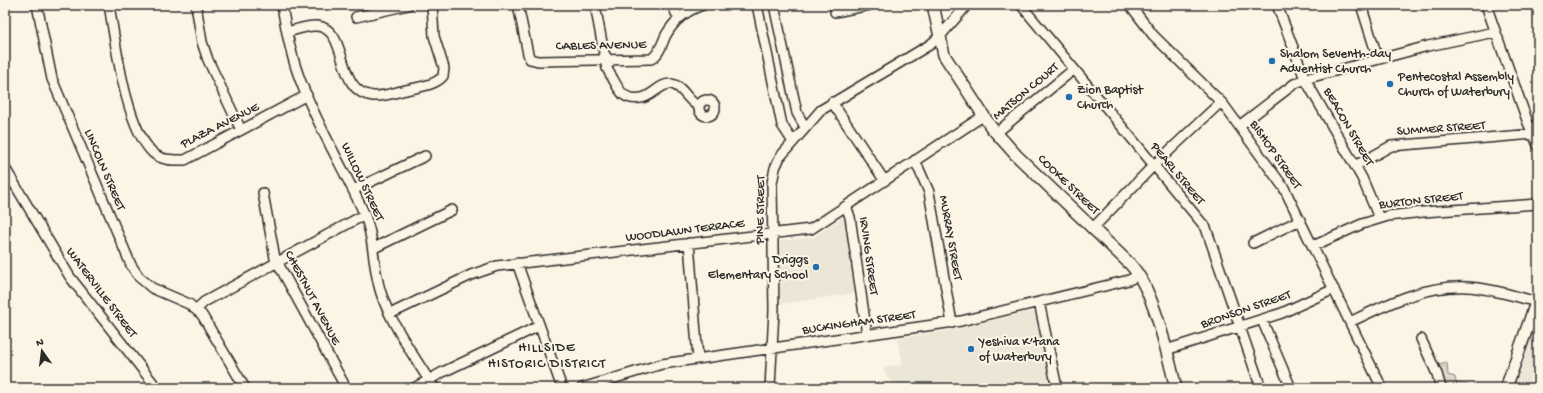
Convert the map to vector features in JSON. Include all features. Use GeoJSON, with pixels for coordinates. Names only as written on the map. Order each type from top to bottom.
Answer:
{"type":"FeatureCollection","features":[{"type":"Feature","properties":{"kind":"main road","name":"COOKE STREET"},"geometry":{"type":"LineString","coordinates":[[933,5],[944,55],[996,134],[1092,229],[1130,264],[1139,275],[1151,304],[1166,350],[1176,388]]}},
{"type":"Feature","properties":{"kind":"main road"},"geometry":{"type":"LineString","coordinates":[[1506,388],[1537,299]]}},
{"type":"Feature","properties":{"kind":"street","name":"LINCOLN STREET"},"geometry":{"type":"LineString","coordinates":[[37,5],[52,79],[131,265],[139,277],[152,288],[189,304],[207,321],[245,388]]}},
{"type":"Feature","properties":{"kind":"street","name":"PLAZA AVENUE"},"geometry":{"type":"LineString","coordinates":[[109,5],[122,80],[132,115],[146,143],[154,154],[168,160],[185,160],[307,95]]}},
{"type":"Feature","properties":{"kind":"street"},"geometry":{"type":"LineString","coordinates":[[196,5],[202,42],[208,60],[242,130]]}},
{"type":"Feature","properties":{"kind":"street","name":"WILLOW STREET"},"geometry":{"type":"LineString","coordinates":[[282,5],[296,68],[307,95],[364,215],[374,248],[376,275],[380,292],[390,314],[434,388]]}},
{"type":"Feature","properties":{"kind":"street"},"geometry":{"type":"LineString","coordinates":[[356,17],[408,5]]}},
{"type":"Feature","properties":{"kind":"street"},"geometry":{"type":"LineString","coordinates":[[287,32],[314,26],[325,29],[335,40],[348,77],[354,86],[368,95],[384,95],[433,83],[443,76],[444,68],[434,36],[432,5]]}},
{"type":"Feature","properties":{"kind":"street","name":"CABLES AVENUE"},"geometry":{"type":"LineString","coordinates":[[518,5],[526,50],[530,59],[538,61],[653,58],[658,54],[669,30],[679,19],[692,9],[702,5]]}},
{"type":"Feature","properties":{"kind":"street"},"geometry":{"type":"LineString","coordinates":[[595,5],[606,65],[618,89],[628,97],[644,98],[664,86],[671,84],[678,88],[693,104],[699,106]]}},
{"type":"Feature","properties":{"kind":"street"},"geometry":{"type":"LineString","coordinates":[[672,5],[679,19]]}},
{"type":"Feature","properties":{"kind":"street"},"geometry":{"type":"LineString","coordinates":[[757,5],[782,125],[792,142]]}},
{"type":"Feature","properties":{"kind":"street"},"geometry":{"type":"LineString","coordinates":[[774,5],[797,113],[805,127]]}},
{"type":"Feature","properties":{"kind":"street","name":"PINE STREET"},"geometry":{"type":"LineString","coordinates":[[770,388],[774,310],[773,172],[778,160],[821,110],[832,102],[928,46],[939,37],[967,5]]}},
{"type":"Feature","properties":{"kind":"street","name":"PEARL STREET"},"geometry":{"type":"LineString","coordinates":[[1021,5],[1073,70],[1206,228],[1261,388]]}},
{"type":"Feature","properties":{"kind":"street","name":"BISHOP STREET"},"geometry":{"type":"LineString","coordinates":[[1130,5],[1153,35],[1221,102],[1284,188],[1382,388]]}},
{"type":"Feature","properties":{"kind":"street","name":"BEACON STREET"},"geometry":{"type":"LineString","coordinates":[[1277,5],[1305,78],[1364,181],[1379,218]]}},
{"type":"Feature","properties":{"kind":"street"},"geometry":{"type":"LineString","coordinates":[[1361,5],[1378,59]]}},
{"type":"Feature","properties":{"kind":"street"},"geometry":{"type":"LineString","coordinates":[[1486,5],[1538,144]]}},
{"type":"Feature","properties":{"kind":"street"},"geometry":{"type":"LineString","coordinates":[[835,12],[865,6]]}},
{"type":"Feature","properties":{"kind":"street"},"geometry":{"type":"LineString","coordinates":[[1239,126],[1294,84],[1305,78],[1428,46],[1495,32]]}},
{"type":"Feature","properties":{"kind":"street","name":"MATSON COURT"},"geometry":{"type":"LineString","coordinates":[[996,134],[1073,70]]}},
{"type":"Feature","properties":{"kind":"street"},"geometry":{"type":"LineString","coordinates":[[832,102],[884,180]]}},
{"type":"Feature","properties":{"kind":"street"},"geometry":{"type":"LineString","coordinates":[[1092,229],[1153,166],[1221,102]]}},
{"type":"Feature","properties":{"kind":"street","name":"WOODLAWN TERRACE"},"geometry":{"type":"LineString","coordinates":[[390,314],[477,272],[517,263],[811,229],[983,116]]}},
{"type":"Feature","properties":{"kind":"street","name":"SUMMER STREET"},"geometry":{"type":"LineString","coordinates":[[1355,166],[1391,146],[1533,134]]}},
{"type":"Feature","properties":{"kind":"street"},"geometry":{"type":"LineString","coordinates":[[353,190],[425,156]]}},
{"type":"Feature","properties":{"kind":"street","name":"MURRAY STREET"},"geometry":{"type":"LineString","coordinates":[[915,160],[929,192],[952,323]]}},
{"type":"Feature","properties":{"kind":"street","name":"WATERVILLE STREET"},"geometry":{"type":"LineString","coordinates":[[5,168],[70,277],[157,388]]}},
{"type":"Feature","properties":{"kind":"street","name":"CHESTNUT AVENUE"},"geometry":{"type":"LineString","coordinates":[[264,193],[271,243],[277,263],[346,388]]}},
{"type":"Feature","properties":{"kind":"street","name":"BURTON STREET"},"geometry":{"type":"LineString","coordinates":[[1313,246],[1379,218],[1414,212],[1538,204]]}},
{"type":"Feature","properties":{"kind":"street","name":"IRVING STREET"},"geometry":{"type":"LineString","coordinates":[[846,206],[850,217],[867,335]]}},
{"type":"Feature","properties":{"kind":"street"},"geometry":{"type":"LineString","coordinates":[[374,248],[452,210]]}},
{"type":"Feature","properties":{"kind":"street"},"geometry":{"type":"LineString","coordinates":[[196,310],[204,302],[364,215]]}},
{"type":"Feature","properties":{"kind":"street"},"geometry":{"type":"LineString","coordinates":[[1253,243],[1300,220]]}},
{"type":"Feature","properties":{"kind":"street"},"geometry":{"type":"LineString","coordinates":[[689,243],[698,359]]}},
{"type":"Feature","properties":{"kind":"street"},"geometry":{"type":"LineString","coordinates":[[517,263],[559,387]]}},
{"type":"Feature","properties":{"kind":"street","name":"BUCKINGHAM STREET"},"geometry":{"type":"LineString","coordinates":[[582,388],[662,364],[952,323],[1129,280],[1139,275]]}},
{"type":"Feature","properties":{"kind":"street"},"geometry":{"type":"LineString","coordinates":[[1350,322],[1405,296],[1456,287],[1477,288],[1537,299]]}},
{"type":"Feature","properties":{"kind":"street","name":"BRONSON STREET"},"geometry":{"type":"LineString","coordinates":[[1166,350],[1286,312],[1334,289]]}},
{"type":"Feature","properties":{"kind":"street"},"geometry":{"type":"LineString","coordinates":[[1039,302],[1057,388]]}},
{"type":"Feature","properties":{"kind":"street"},"geometry":{"type":"LineString","coordinates":[[1262,320],[1291,388]]}},
{"type":"Feature","properties":{"kind":"street"},"geometry":{"type":"LineString","coordinates":[[414,388],[539,326]]}},
{"type":"Feature","properties":{"kind":"street"},"geometry":{"type":"LineString","coordinates":[[1420,339],[1437,374],[1441,388]]}},
{"type":"Feature","properties":{"kind":"shaded area","name":"Driggs Elementary School"},"geometry":{"type":"Polygon","coordinates":[[[844,216],[855,293],[781,304],[780,241],[814,237],[844,216]]]}},
{"type":"Feature","properties":{"kind":"shaded area","name":"Yeshiva K’tana of Waterbury"},"geometry":{"type":"Polygon","coordinates":[[[1035,310],[1051,388],[901,388],[887,377],[883,369],[889,366],[903,365],[897,338],[958,329],[1035,310]]]}},
{"type":"Feature","properties":{"kind":"shaded area"},"geometry":{"type":"Polygon","coordinates":[[[1538,322],[1538,388],[1514,388],[1531,337],[1538,322]]]}},
{"type":"Feature","properties":{"kind":"green space"},"geometry":{"type":"Polygon","coordinates":[[[1447,362],[1448,375],[1455,377],[1456,383],[1485,388],[1445,388],[1437,366],[1447,362]]]}},
{"type":"Feature","properties":{"kind":"place","name":"Shalom Seventh-day Adventist Church"},"geometry":{"type":"Point","coordinates":[1272,61]}},
{"type":"Feature","properties":{"kind":"place","name":"Pentecostal Assembly Church of Waterbury"},"geometry":{"type":"Point","coordinates":[1390,84]}},
{"type":"Feature","properties":{"kind":"place","name":"Zion Baptist Church"},"geometry":{"type":"Point","coordinates":[1069,97]}},
{"type":"Feature","properties":{"kind":"place","name":"Driggs Elementary School"},"geometry":{"type":"Point","coordinates":[816,267]}},
{"type":"Feature","properties":{"kind":"place","name":"Yeshiva K’tana of Waterbury"},"geometry":{"type":"Point","coordinates":[971,349]}},
{"type":"Feature","properties":{"kind":"district","name":"HILLSIDE HISTORIC DISTRICT"},"geometry":{"type":"Point","coordinates":[547,356]}}]}
